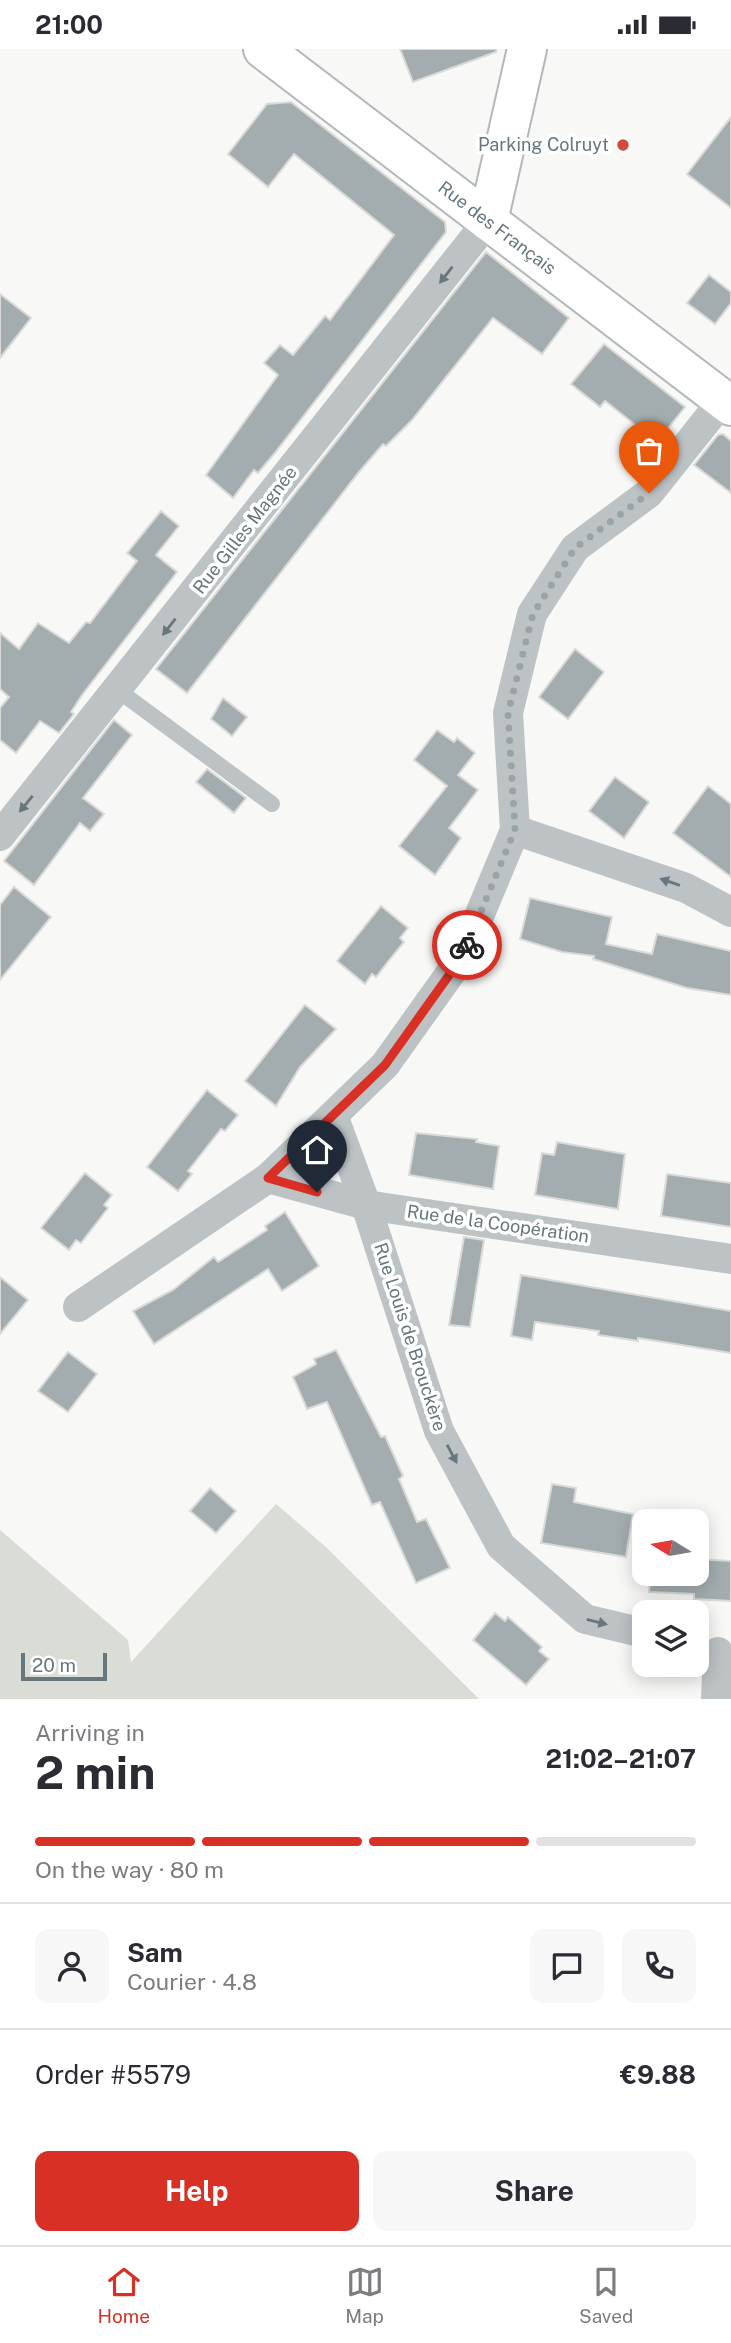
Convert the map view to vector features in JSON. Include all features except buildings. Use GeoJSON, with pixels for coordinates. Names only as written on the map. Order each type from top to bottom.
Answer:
{"type":"FeatureCollection","features":[{"type":"Feature","properties":{"kind":"main road","name":"Rue des Français"},"geometry":{"type":"LineString","coordinates":[[263,49],[727,403]]}},
{"type":"Feature","properties":{"kind":"main road"},"geometry":{"type":"LineString","coordinates":[[488,221],[527,49]]}},
{"type":"Feature","properties":{"kind":"street","name":"Rue Gilles Magnée"},"geometry":{"type":"LineString","coordinates":[[0,837],[119,691],[488,221]]}},
{"type":"Feature","properties":{"kind":"street"},"geometry":{"type":"LineString","coordinates":[[78,1307],[268,1178],[334,1118],[385,1065],[462,957],[515,830],[508,713],[533,614],[575,548],[649,493],[727,403]]}},
{"type":"Feature","properties":{"kind":"street"},"geometry":{"type":"LineString","coordinates":[[515,830],[686,888],[731,912]]}},
{"type":"Feature","properties":{"kind":"street","name":"Rue Louis de Brouckère"},"geometry":{"type":"LineString","coordinates":[[334,1118],[366,1205],[439,1431],[501,1546],[585,1619],[632,1630]]}},
{"type":"Feature","properties":{"kind":"street","name":"Rue de la Coopération"},"geometry":{"type":"LineString","coordinates":[[268,1178],[366,1205],[731,1259]]}},
{"type":"Feature","properties":{"kind":"street"},"geometry":{"type":"LineString","coordinates":[[715,1649],[716,1699]]}},
{"type":"Feature","properties":{"kind":"lane"},"geometry":{"type":"LineString","coordinates":[[119,691],[272,804]]}},
{"type":"Feature","properties":{"kind":"shaded area"},"geometry":{"type":"Polygon","coordinates":[[[276,1504],[326,1547],[479,1699],[0,1699],[0,1530],[128,1640],[131,1662],[276,1504]]]}},
{"type":"Feature","properties":{"kind":"way so far"},"geometry":{"type":"LineString","coordinates":[[467,945],[515,830],[508,713],[533,614],[575,548],[649,493]]}},
{"type":"Feature","properties":{"kind":"place","name":"Parking Colruyt"},"geometry":{"type":"Point","coordinates":[623,145]}},
{"type":"Feature","properties":{"kind":"route"},"geometry":{"type":"LineString","coordinates":[[317,1192],[268,1178],[334,1118],[385,1065],[462,957],[467,945]]}}]}
